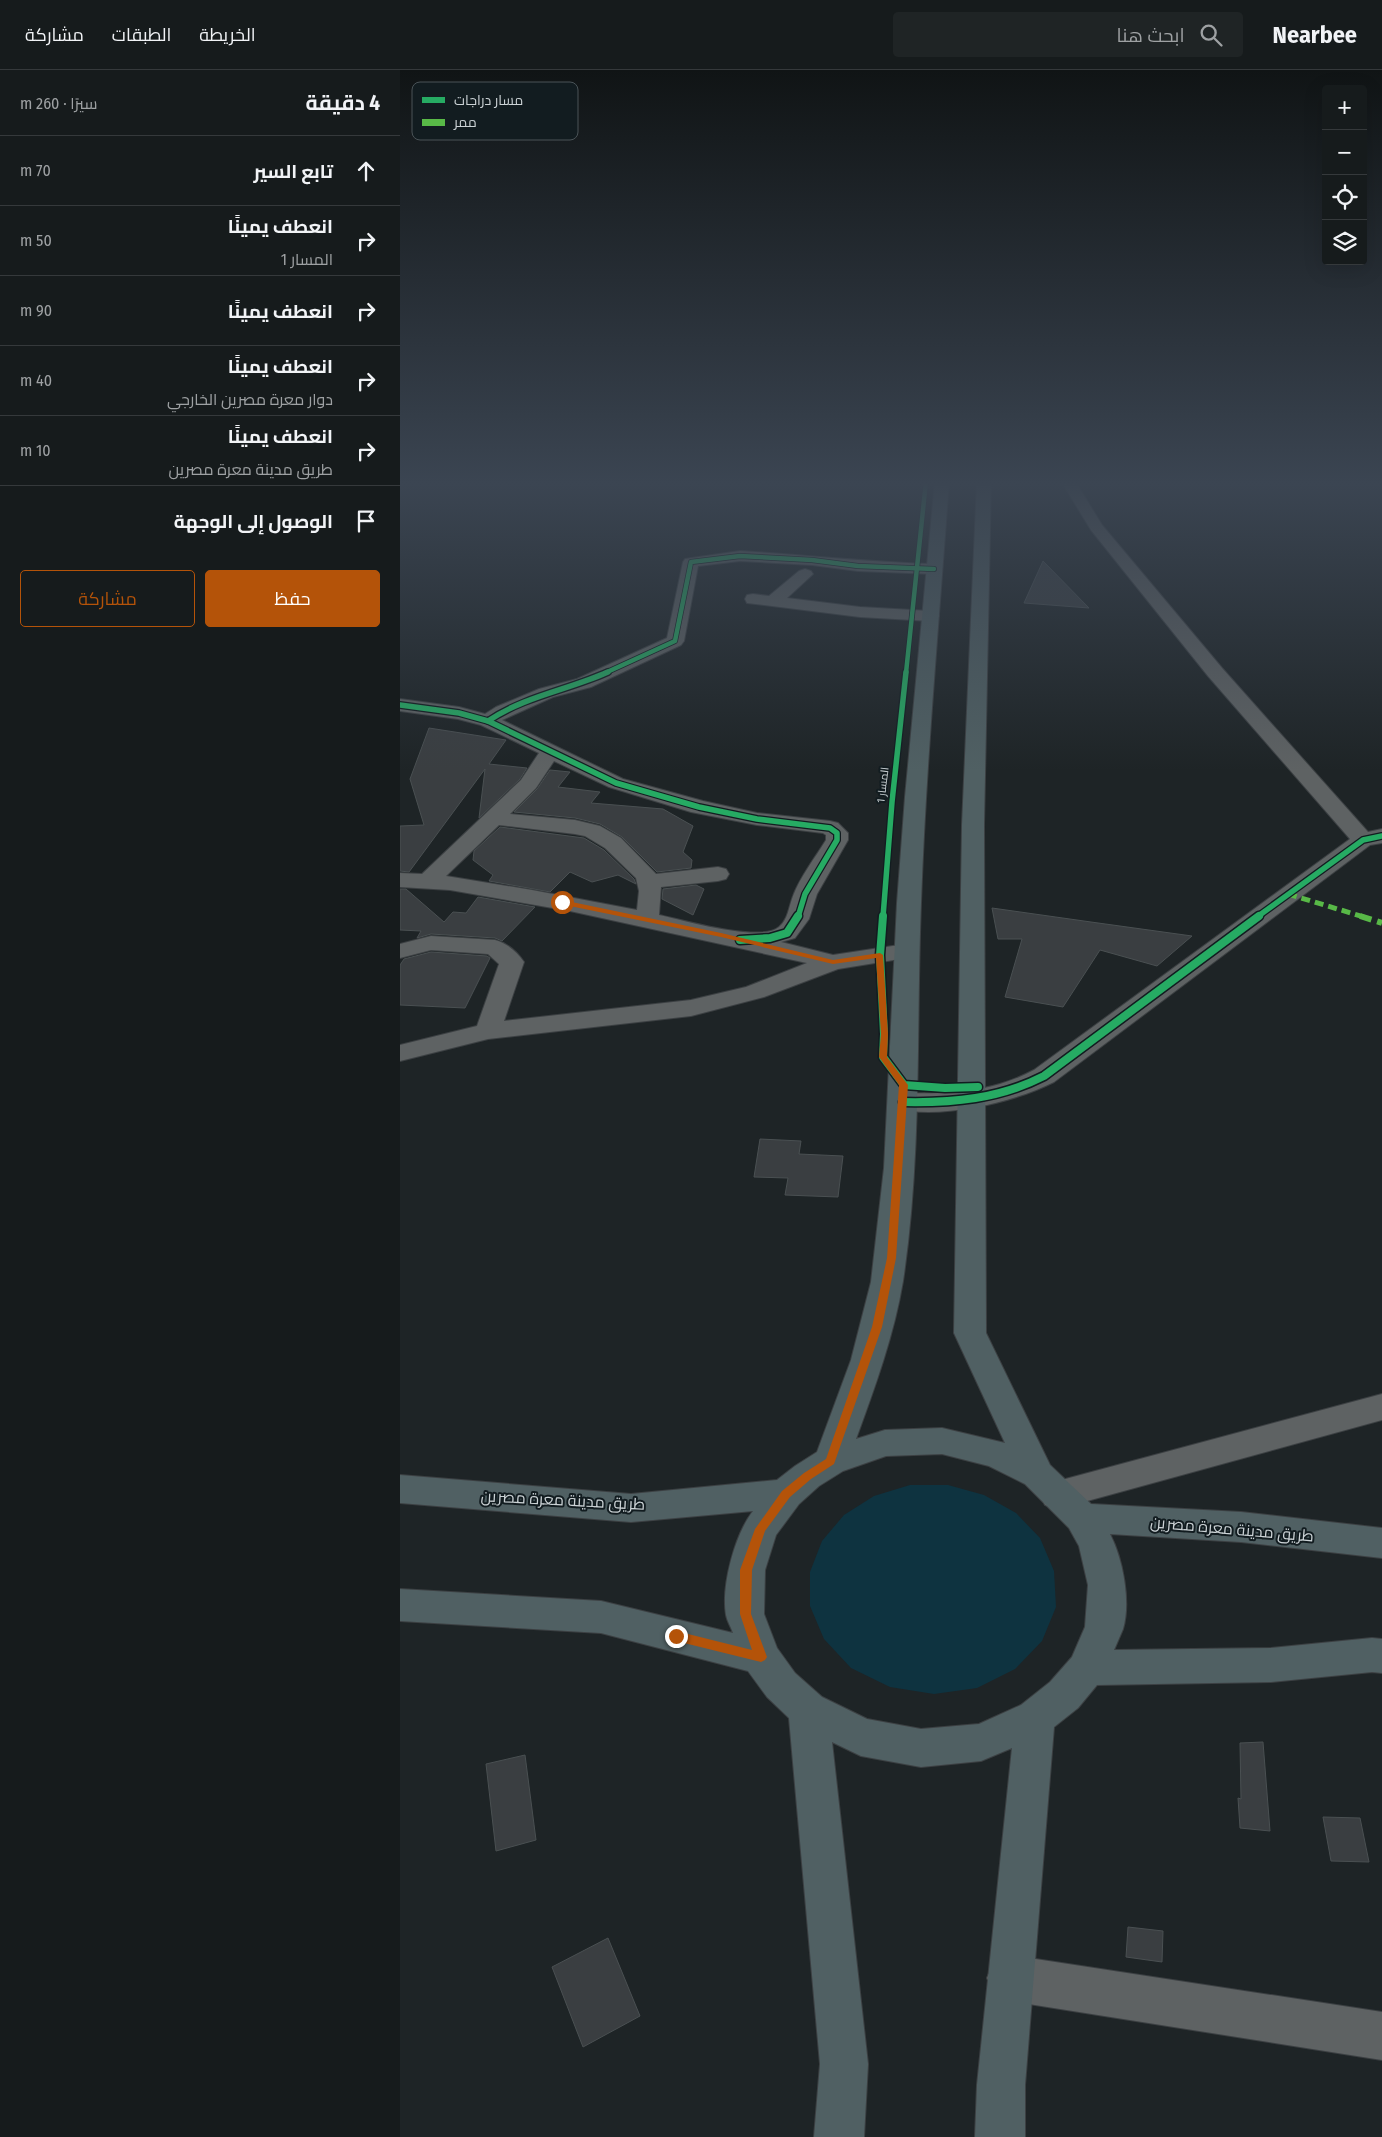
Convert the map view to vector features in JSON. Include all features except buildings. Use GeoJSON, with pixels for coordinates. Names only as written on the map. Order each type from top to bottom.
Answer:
{"type":"FeatureCollection","features":[{"type":"Feature","properties":{"kind":"main road"},"geometry":{"type":"LineString","coordinates":[[831,1461],[877,1327],[891,1258],[903,1102],[906,951],[913,823],[934,577]]}},
{"type":"Feature","properties":{"kind":"main road"},"geometry":{"type":"LineString","coordinates":[[981,577],[973,825],[970,1333],[1059,1495],[1097,1544],[1107,1585],[1104,1627],[1087,1668],[1064,1696],[1035,1718],[981,1742],[921,1748],[861,1737],[808,1710],[781,1685],[761,1657],[745,1614],[746,1570],[760,1529],[786,1494],[807,1476],[831,1461],[885,1443],[942,1441],[998,1454],[1059,1495]]}},
{"type":"Feature","properties":{"kind":"main road","name":"طريق مدينة معرة مصرين"},"geometry":{"type":"LineString","coordinates":[[400,1489],[631,1508],[786,1494]]}},
{"type":"Feature","properties":{"kind":"main road","name":"طريق مدينة معرة مصرين"},"geometry":{"type":"LineString","coordinates":[[1059,1495],[1241,1526],[1382,1543]]}},
{"type":"Feature","properties":{"kind":"main road"},"geometry":{"type":"LineString","coordinates":[[400,1605],[600,1617],[761,1657]]}},
{"type":"Feature","properties":{"kind":"main road"},"geometry":{"type":"LineString","coordinates":[[1087,1668],[1271,1665],[1372,1655],[1382,1656]]}},
{"type":"Feature","properties":{"kind":"main road"},"geometry":{"type":"LineString","coordinates":[[808,1710],[844,2064],[839,2137]]}},
{"type":"Feature","properties":{"kind":"main road"},"geometry":{"type":"LineString","coordinates":[[1000,2137],[1000,2085],[1035,1718]]}},
{"type":"Feature","properties":{"kind":"street"},"geometry":{"type":"LineString","coordinates":[[488,721],[503,711],[546,693],[584,683],[675,641],[688,577]]}},
{"type":"Feature","properties":{"kind":"street"},"geometry":{"type":"LineString","coordinates":[[772,602],[801,577]]}},
{"type":"Feature","properties":{"kind":"street"},"geometry":{"type":"LineString","coordinates":[[903,1102],[970,1100],[1007,1093],[1028,1086],[1199,960],[1373,838],[1215,672],[1138,577]]}},
{"type":"Feature","properties":{"kind":"street"},"geometry":{"type":"LineString","coordinates":[[753,599],[852,611],[930,616]]}},
{"type":"Feature","properties":{"kind":"street"},"geometry":{"type":"LineString","coordinates":[[400,705],[459,713],[488,721],[616,783],[700,807],[757,819],[830,828],[837,833],[837,840],[805,894],[797,919],[787,933],[770,938],[740,940]]}},
{"type":"Feature","properties":{"kind":"street"},"geometry":{"type":"LineString","coordinates":[[429,880],[529,784],[550,750]]}},
{"type":"Feature","properties":{"kind":"street"},"geometry":{"type":"LineString","coordinates":[[492,818],[575,826],[592,831],[613,843],[640,867],[650,882],[651,891],[647,919]]}},
{"type":"Feature","properties":{"kind":"street"},"geometry":{"type":"LineString","coordinates":[[650,882],[718,874]]}},
{"type":"Feature","properties":{"kind":"street"},"geometry":{"type":"LineString","coordinates":[[400,880],[429,880],[647,919],[833,962]]}},
{"type":"Feature","properties":{"kind":"street"},"geometry":{"type":"LineString","coordinates":[[400,951],[431,944],[494,947],[512,962],[488,1031]]}},
{"type":"Feature","properties":{"kind":"street"},"geometry":{"type":"LineString","coordinates":[[400,1054],[488,1031],[691,1008],[755,992],[833,962],[906,951]]}},
{"type":"Feature","properties":{"kind":"street"},"geometry":{"type":"LineString","coordinates":[[1059,1495],[1382,1407]]}},
{"type":"Feature","properties":{"kind":"street"},"geometry":{"type":"LineString","coordinates":[[1010,1978],[1382,2036]]}},
{"type":"Feature","properties":{"kind":"shaded area"},"geometry":{"type":"Polygon","coordinates":[[[910,1485],[948,1485],[984,1495],[1016,1513],[1040,1538],[1054,1571],[1056,1607],[1042,1641],[1015,1669],[977,1688],[934,1694],[890,1687],[851,1668],[824,1639],[810,1606],[810,1572],[822,1541],[844,1515],[874,1496],[910,1485]]]}},
{"type":"Feature","properties":{"kind":"marked path"},"geometry":{"type":"LineString","coordinates":[[1288,894],[1382,923]]}},
{"type":"Feature","properties":{"kind":"cycle path"},"geometry":{"type":"LineString","coordinates":[[400,705],[459,713],[488,721],[503,711],[546,693],[584,683],[675,641],[688,577]]}},
{"type":"Feature","properties":{"kind":"cycle path","name":"المسار 1"},"geometry":{"type":"LineString","coordinates":[[916,577],[892,802],[880,955],[884,1034],[883,1057],[904,1085],[945,1088],[978,1087]]}},
{"type":"Feature","properties":{"kind":"cycle path"},"geometry":{"type":"LineString","coordinates":[[488,721],[616,783],[699,807],[757,819],[815,825],[830,828],[837,833],[837,840],[805,894],[797,919],[787,933],[770,938],[740,940]]}},
{"type":"Feature","properties":{"kind":"cycle path"},"geometry":{"type":"LineString","coordinates":[[903,1102],[976,1099],[1011,1091],[1044,1076],[1363,840],[1382,836]]}},
{"type":"Feature","properties":{"kind":"route"},"geometry":{"type":"LineString","coordinates":[[562,902],[721,935],[833,962],[880,955],[884,1034],[883,1057],[904,1085],[891,1258],[877,1327],[831,1461],[807,1476],[786,1494],[760,1529],[746,1570],[745,1614],[761,1657],[676,1636]]}}]}
